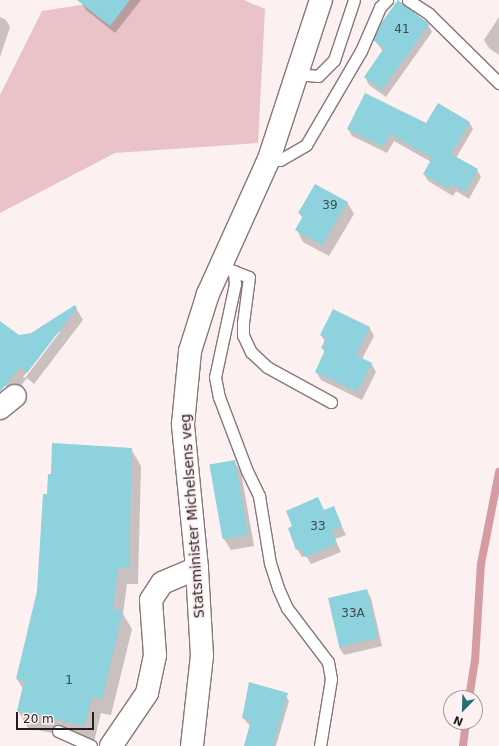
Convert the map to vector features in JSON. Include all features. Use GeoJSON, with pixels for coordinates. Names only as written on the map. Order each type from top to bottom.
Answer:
{"type":"FeatureCollection","features":[{"type":"Feature","properties":{"kind":"main road","name":"Statsminister Michelsens veg"},"geometry":{"type":"LineString","coordinates":[[192,746],[202,676],[197,568],[186,480],[184,396],[190,352],[198,322],[228,269],[269,159],[321,0]]}},
{"type":"Feature","properties":{"kind":"main road"},"geometry":{"type":"LineString","coordinates":[[110,746],[147,693],[155,655],[151,600],[162,583],[197,568]]}},
{"type":"Feature","properties":{"kind":"lane"},"geometry":{"type":"LineString","coordinates":[[296,74],[318,76],[334,60],[354,0]]}},
{"type":"Feature","properties":{"kind":"lane"},"geometry":{"type":"LineString","coordinates":[[269,159],[280,160],[306,146],[361,51],[377,12],[387,0]]}},
{"type":"Feature","properties":{"kind":"lane"},"geometry":{"type":"LineString","coordinates":[[408,0],[428,13],[499,83]]}},
{"type":"Feature","properties":{"kind":"lane"},"geometry":{"type":"LineString","coordinates":[[228,269],[249,277],[243,329],[251,352],[267,367],[331,402]]}},
{"type":"Feature","properties":{"kind":"lane","name":"Statsminister Michelsens veg"},"geometry":{"type":"LineString","coordinates":[[228,269],[235,284],[215,377],[219,397],[247,471],[259,496],[270,562],[278,588],[287,608],[328,662],[331,679],[320,746]]}},
{"type":"Feature","properties":{"kind":"lane"},"geometry":{"type":"LineString","coordinates":[[58,731],[91,746]]}},
{"type":"Feature","properties":{"kind":"shaded area"},"geometry":{"type":"Polygon","coordinates":[[[112,0],[244,0],[265,9],[258,143],[115,153],[0,213],[0,95],[42,11],[112,0]]]}},
{"type":"Feature","properties":{"kind":"building"},"geometry":{"type":"Polygon","coordinates":[[[77,0],[130,0],[110,26],[77,0]]]}},
{"type":"Feature","properties":{"kind":"building"},"geometry":{"type":"Polygon","coordinates":[[[398,0],[429,24],[382,90],[364,77],[384,48],[373,40],[379,26],[398,0]]]}},
{"type":"Feature","properties":{"kind":"building"},"geometry":{"type":"Polygon","coordinates":[[[365,93],[426,123],[438,103],[470,122],[451,154],[478,169],[465,192],[451,184],[449,189],[423,174],[432,158],[390,134],[383,147],[347,129],[365,93]]]}},
{"type":"Feature","properties":{"kind":"building"},"geometry":{"type":"Polygon","coordinates":[[[315,184],[348,202],[322,245],[295,230],[303,216],[298,213],[315,184]]]}},
{"type":"Feature","properties":{"kind":"building"},"geometry":{"type":"Polygon","coordinates":[[[75,305],[77,308],[27,373],[20,367],[0,392],[0,321],[19,335],[31,333],[75,305]]]}},
{"type":"Feature","properties":{"kind":"building"},"geometry":{"type":"Polygon","coordinates":[[[333,309],[370,327],[356,355],[372,363],[357,392],[315,372],[325,350],[321,348],[326,338],[320,335],[333,309]]]}},
{"type":"Feature","properties":{"kind":"building"},"geometry":{"type":"Polygon","coordinates":[[[52,443],[132,448],[129,568],[118,568],[113,609],[123,611],[102,699],[92,697],[85,726],[17,711],[24,681],[16,679],[37,591],[43,494],[47,494],[48,474],[51,474],[52,443]]]}},
{"type":"Feature","properties":{"kind":"building"},"geometry":{"type":"Polygon","coordinates":[[[235,460],[248,535],[223,539],[209,465],[235,460]]]}},
{"type":"Feature","properties":{"kind":"building"},"geometry":{"type":"Polygon","coordinates":[[[318,497],[324,510],[334,506],[342,526],[332,530],[337,544],[305,557],[301,548],[296,550],[288,528],[292,526],[286,511],[318,497]]]}},
{"type":"Feature","properties":{"kind":"building"},"geometry":{"type":"Polygon","coordinates":[[[367,589],[378,638],[339,647],[328,598],[367,589]]]}},
{"type":"Feature","properties":{"kind":"building"},"geometry":{"type":"Polygon","coordinates":[[[249,682],[288,693],[273,746],[244,746],[251,720],[242,718],[249,682]]]}},
{"type":"Feature","properties":{"kind":"waterway"},"geometry":{"type":"LineString","coordinates":[[470,690],[475,661],[481,564],[499,472]]}},
{"type":"Feature","properties":{"kind":"waterway"},"geometry":{"type":"LineString","coordinates":[[463,746],[465,730]]}}]}
